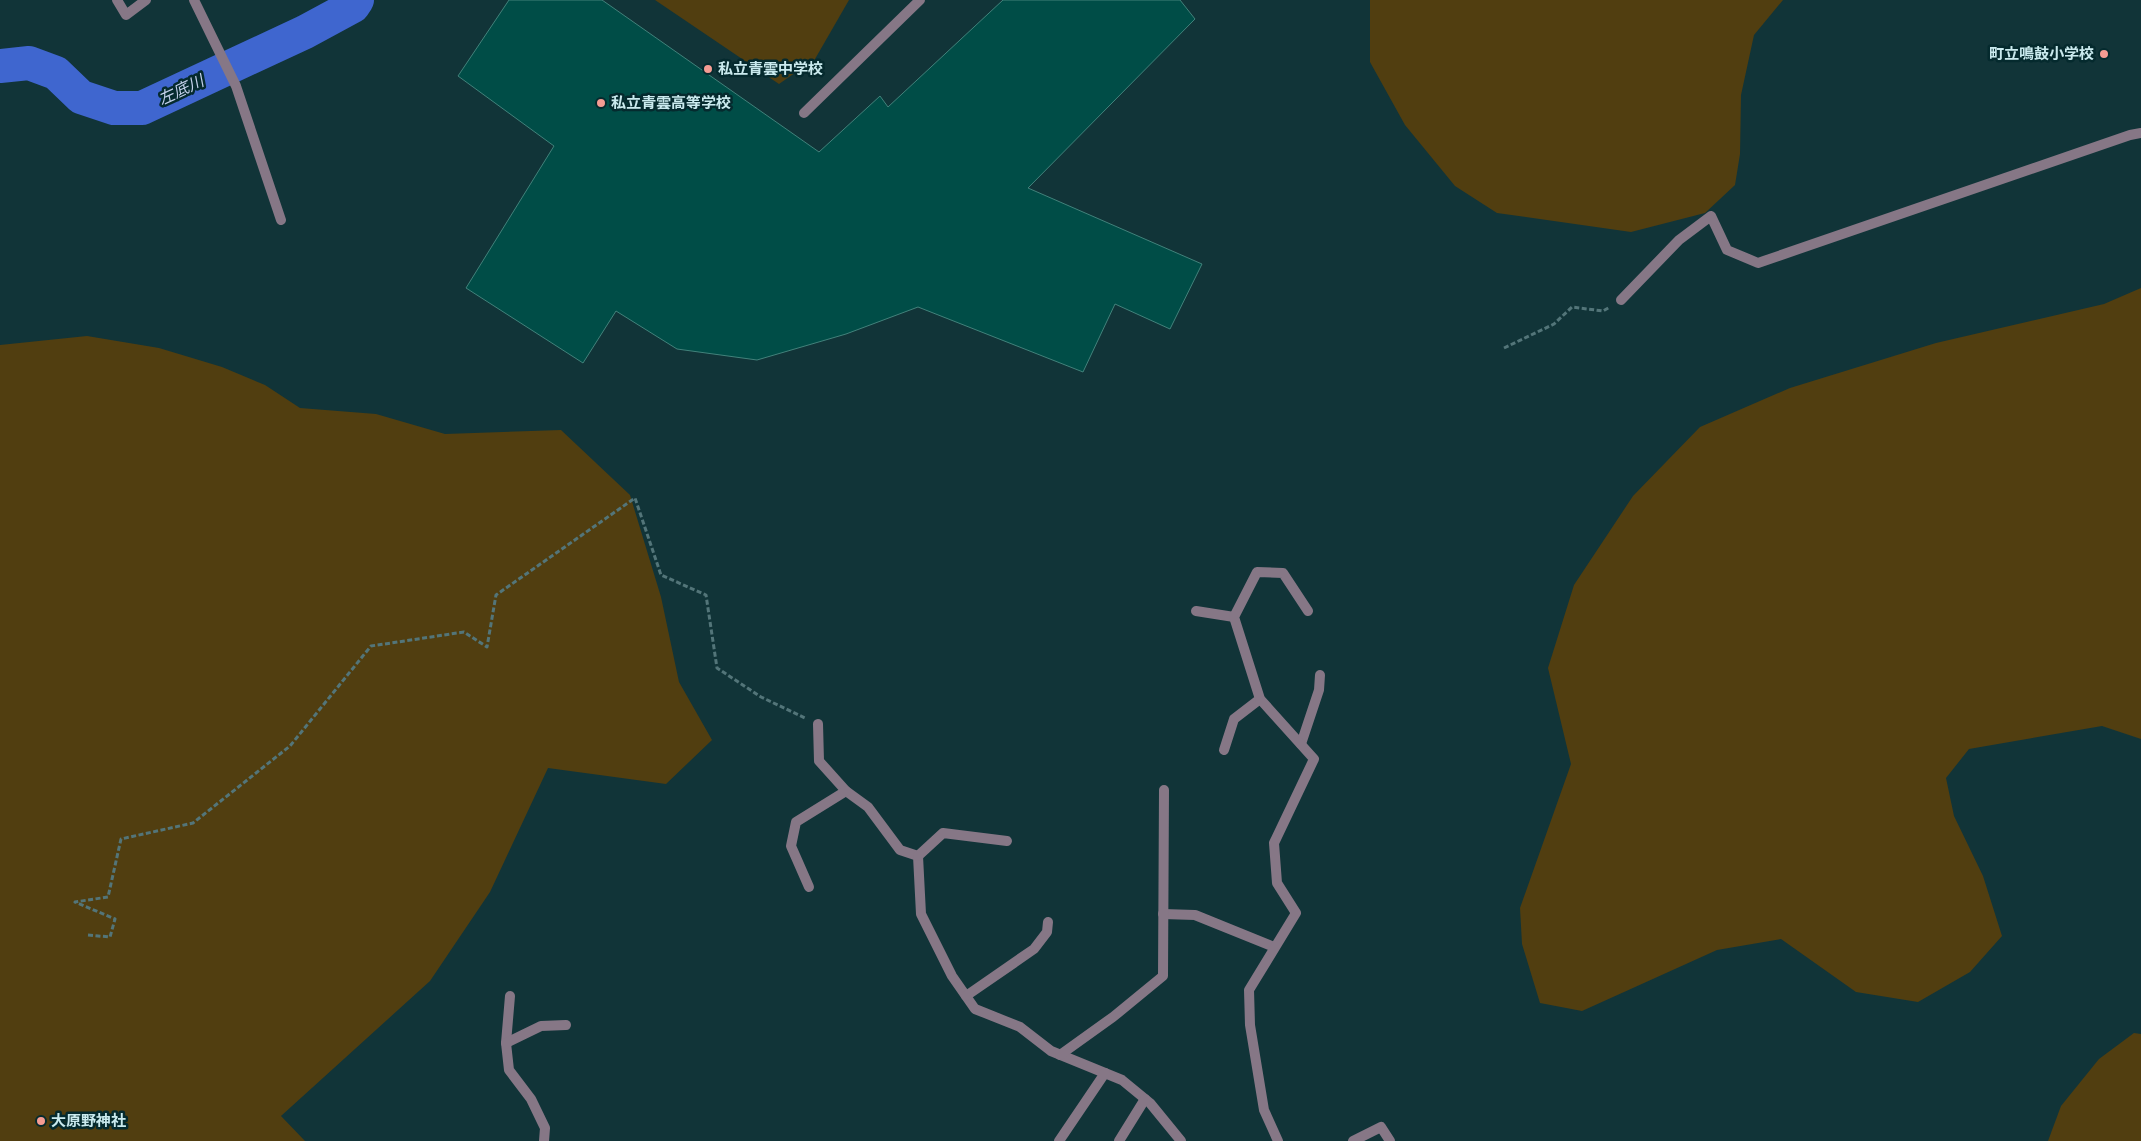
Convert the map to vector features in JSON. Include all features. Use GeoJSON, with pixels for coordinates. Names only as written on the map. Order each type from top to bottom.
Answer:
{"type":"FeatureCollection","features":[{"type":"Feature","properties":{"kind":"street"},"geometry":{"type":"LineString","coordinates":[[117,0],[126,15],[146,0]]}},
{"type":"Feature","properties":{"kind":"street"},"geometry":{"type":"LineString","coordinates":[[194,0],[236,86],[281,220]]}},
{"type":"Feature","properties":{"kind":"street"},"geometry":{"type":"LineString","coordinates":[[804,113],[920,0]]}},
{"type":"Feature","properties":{"kind":"street"},"geometry":{"type":"LineString","coordinates":[[1621,300],[1679,240],[1711,216],[1727,250],[1758,263],[2121,138],[2141,133]]}},
{"type":"Feature","properties":{"kind":"street"},"geometry":{"type":"LineString","coordinates":[[1278,1141],[1264,1110],[1250,1025],[1249,990],[1296,913],[1277,883],[1274,843],[1314,759],[1260,699],[1234,617],[1257,572],[1283,573],[1308,611]]}},
{"type":"Feature","properties":{"kind":"street"},"geometry":{"type":"LineString","coordinates":[[1196,611],[1234,617]]}},
{"type":"Feature","properties":{"kind":"street"},"geometry":{"type":"LineString","coordinates":[[1301,744],[1319,690],[1320,675]]}},
{"type":"Feature","properties":{"kind":"street"},"geometry":{"type":"LineString","coordinates":[[1224,750],[1234,720],[1260,699]]}},
{"type":"Feature","properties":{"kind":"street"},"geometry":{"type":"LineString","coordinates":[[818,724],[819,761],[846,791],[868,807],[900,850],[918,856]]}},
{"type":"Feature","properties":{"kind":"street"},"geometry":{"type":"LineString","coordinates":[[1060,1055],[1113,1017],[1163,976],[1164,790]]}},
{"type":"Feature","properties":{"kind":"street"},"geometry":{"type":"LineString","coordinates":[[809,887],[791,846],[796,822],[846,791]]}},
{"type":"Feature","properties":{"kind":"street"},"geometry":{"type":"LineString","coordinates":[[918,856],[943,834],[1007,841]]}},
{"type":"Feature","properties":{"kind":"street"},"geometry":{"type":"LineString","coordinates":[[918,856],[921,914],[948,968],[974,1009],[1020,1027],[1051,1051],[1122,1080],[1145,1099],[1181,1141]]}},
{"type":"Feature","properties":{"kind":"street"},"geometry":{"type":"LineString","coordinates":[[1163,914],[1194,915],[1274,947]]}},
{"type":"Feature","properties":{"kind":"street"},"geometry":{"type":"LineString","coordinates":[[966,996],[1034,949],[1047,932],[1048,922]]}},
{"type":"Feature","properties":{"kind":"street"},"geometry":{"type":"LineString","coordinates":[[510,996],[506,1043],[509,1070],[531,1098],[544,1128],[544,1141]]}},
{"type":"Feature","properties":{"kind":"street"},"geometry":{"type":"LineString","coordinates":[[506,1043],[541,1026],[566,1025]]}},
{"type":"Feature","properties":{"kind":"street"},"geometry":{"type":"LineString","coordinates":[[1059,1141],[1105,1073]]}},
{"type":"Feature","properties":{"kind":"street"},"geometry":{"type":"LineString","coordinates":[[1120,1141],[1145,1099]]}},
{"type":"Feature","properties":{"kind":"street"},"geometry":{"type":"LineString","coordinates":[[1354,1141],[1381,1127],[1390,1141]]}},
{"type":"Feature","properties":{"kind":"path"},"geometry":{"type":"LineString","coordinates":[[1504,348],[1554,324],[1572,308],[1603,311],[1621,300]]}},
{"type":"Feature","properties":{"kind":"path"},"geometry":{"type":"LineString","coordinates":[[88,935],[110,938],[115,920],[75,902],[108,897],[121,839],[193,823],[290,746],[371,646],[464,632],[487,648],[496,595],[635,498],[661,575],[706,595],[717,668],[762,697],[818,724]]}},
{"type":"Feature","properties":{"kind":"shaded area"},"geometry":{"type":"Polygon","coordinates":[[[655,0],[849,0],[815,59],[779,84],[655,0]]]}},
{"type":"Feature","properties":{"kind":"shaded area"},"geometry":{"type":"Polygon","coordinates":[[[1370,0],[1783,0],[1754,35],[1741,95],[1740,154],[1735,185],[1705,213],[1631,232],[1497,213],[1455,186],[1405,125],[1370,62],[1370,0]]]}},
{"type":"Feature","properties":{"kind":"shaded area"},"geometry":{"type":"Polygon","coordinates":[[[2141,288],[2141,739],[2102,726],[1969,749],[1946,778],[1954,816],[1983,876],[2002,936],[1970,972],[1918,1002],[1856,992],[1781,939],[1717,950],[1582,1011],[1540,1003],[1522,944],[1520,908],[1571,764],[1548,668],[1574,585],[1633,496],[1700,427],[1790,388],[1936,343],[2104,304],[2141,288]]]}},
{"type":"Feature","properties":{"kind":"shaded area"},"geometry":{"type":"Polygon","coordinates":[[[87,336],[159,348],[222,367],[265,385],[300,408],[376,414],[445,434],[561,430],[630,495],[661,597],[679,682],[712,740],[666,784],[548,768],[490,892],[430,981],[281,1116],[305,1141],[0,1141],[0,345],[87,336]]]}},
{"type":"Feature","properties":{"kind":"shaded area"},"geometry":{"type":"Polygon","coordinates":[[[2134,1033],[2141,1034],[2141,1141],[2048,1141],[2061,1106],[2099,1059],[2134,1033]]]}},
{"type":"Feature","properties":{"kind":"building"},"geometry":{"type":"Polygon","coordinates":[[[509,0],[602,0],[819,152],[880,96],[888,107],[1003,0],[1180,0],[1195,19],[1028,188],[1202,264],[1170,329],[1115,304],[1083,372],[918,307],[846,334],[757,360],[677,349],[616,311],[583,363],[466,288],[554,146],[458,76],[509,0]]]}},
{"type":"Feature","properties":{"kind":"waterway","name":"左底川"},"geometry":{"type":"LineString","coordinates":[[0,66],[29,63],[56,73],[81,97],[114,108],[142,108],[305,32],[353,6],[357,0]]}},
{"type":"Feature","properties":{"kind":"place","name":"町立鳴鼓小学校"},"geometry":{"type":"Point","coordinates":[2104,54]}},
{"type":"Feature","properties":{"kind":"place","name":"私立青雲中学校"},"geometry":{"type":"Point","coordinates":[708,69]}},
{"type":"Feature","properties":{"kind":"place","name":"私立青雲高等学校"},"geometry":{"type":"Point","coordinates":[601,103]}},
{"type":"Feature","properties":{"kind":"place","name":"大原野神社"},"geometry":{"type":"Point","coordinates":[41,1121]}}]}
